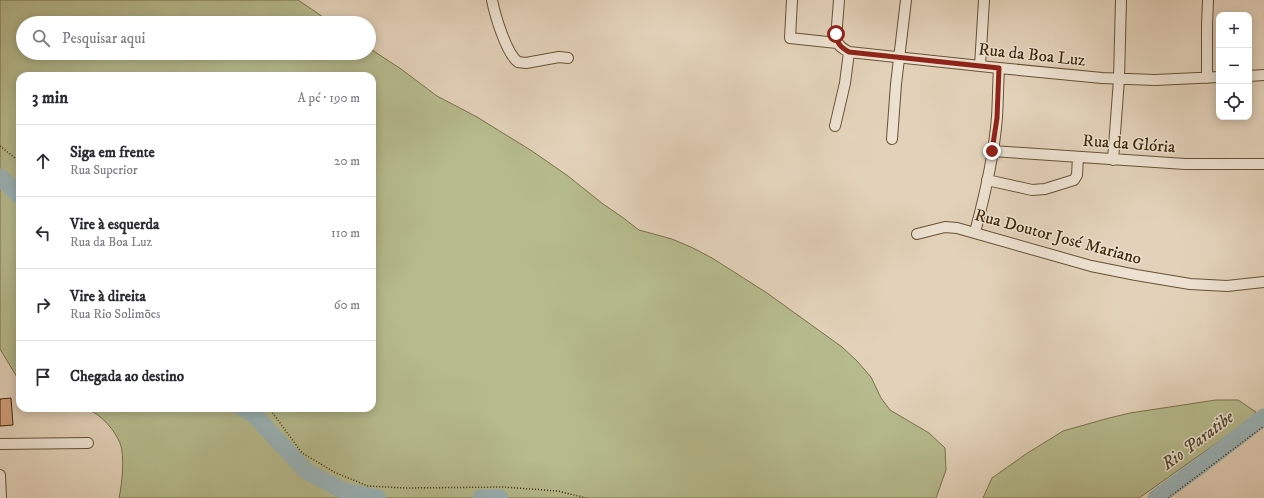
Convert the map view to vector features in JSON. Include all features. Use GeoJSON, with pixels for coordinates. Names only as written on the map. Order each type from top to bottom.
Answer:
{"type":"FeatureCollection","features":[{"type":"Feature","properties":{"kind":"street"},"geometry":{"type":"LineString","coordinates":[[492,0],[502,32],[511,53],[518,62],[526,63],[559,57],[568,58]]}},
{"type":"Feature","properties":{"kind":"street","name":"Rua da Boa Luz"},"geometry":{"type":"LineString","coordinates":[[792,0],[790,38],[843,48],[899,57],[1119,79],[1155,80],[1216,77]]}},
{"type":"Feature","properties":{"kind":"street"},"geometry":{"type":"LineString","coordinates":[[835,126],[845,82],[843,48],[836,34],[838,0]]}},
{"type":"Feature","properties":{"kind":"street"},"geometry":{"type":"LineString","coordinates":[[892,139],[899,57],[906,0]]}},
{"type":"Feature","properties":{"kind":"street"},"geometry":{"type":"LineString","coordinates":[[980,66],[984,0]]}},
{"type":"Feature","properties":{"kind":"street"},"geometry":{"type":"LineString","coordinates":[[1113,160],[1119,79],[1121,0]]}},
{"type":"Feature","properties":{"kind":"street"},"geometry":{"type":"LineString","coordinates":[[1207,78],[1208,0]]}},
{"type":"Feature","properties":{"kind":"street"},"geometry":{"type":"LineString","coordinates":[[975,232],[987,180],[997,118],[999,68]]}},
{"type":"Feature","properties":{"kind":"street"},"geometry":{"type":"LineString","coordinates":[[1252,76],[1264,75]]}},
{"type":"Feature","properties":{"kind":"street","name":"Rua da Glória"},"geometry":{"type":"LineString","coordinates":[[992,151],[1185,164],[1264,164]]}},
{"type":"Feature","properties":{"kind":"street"},"geometry":{"type":"LineString","coordinates":[[987,180],[1024,189],[1046,189],[1074,180],[1077,175],[1078,157]]}},
{"type":"Feature","properties":{"kind":"street","name":"Rua Doutor José Mariano"},"geometry":{"type":"LineString","coordinates":[[917,234],[951,227],[975,232],[1091,266],[1190,284],[1227,286],[1264,282]]}},
{"type":"Feature","properties":{"kind":"street"},"geometry":{"type":"LineString","coordinates":[[0,444],[88,443]]}},
{"type":"Feature","properties":{"kind":"street"},"geometry":{"type":"LineString","coordinates":[[0,475],[1,498]]}},
{"type":"Feature","properties":{"kind":"path"},"geometry":{"type":"LineString","coordinates":[[0,146],[16,159]]}},
{"type":"Feature","properties":{"kind":"path"},"geometry":{"type":"LineString","coordinates":[[272,412],[302,453],[336,473],[368,486],[406,488],[503,487],[558,491],[586,498]]}},
{"type":"Feature","properties":{"kind":"path"},"geometry":{"type":"LineString","coordinates":[[1168,498],[1264,426]]}},
{"type":"Feature","properties":{"kind":"green space"},"geometry":{"type":"Polygon","coordinates":[[[0,0],[298,0],[322,16],[16,16],[16,60],[376,60],[376,53],[437,96],[477,117],[532,151],[568,176],[639,230],[672,239],[712,258],[767,293],[842,347],[871,377],[881,398],[890,410],[929,433],[945,448],[946,470],[936,498],[119,498],[123,462],[122,448],[115,433],[103,419],[94,412],[376,412],[376,72],[16,72],[16,375],[0,349],[0,0]]]}},
{"type":"Feature","properties":{"kind":"green space"},"geometry":{"type":"Polygon","coordinates":[[[1216,400],[1238,400],[1256,412],[1246,424],[1139,498],[983,498],[992,478],[1026,454],[1063,431],[1130,413],[1216,400]]]}},
{"type":"Feature","properties":{"kind":"building"},"geometry":{"type":"Polygon","coordinates":[[[11,398],[13,425],[0,426],[0,399],[11,398]]]}},
{"type":"Feature","properties":{"kind":"waterway","name":"Rio Paratibe"},"geometry":{"type":"LineString","coordinates":[[0,177],[16,192]]}},
{"type":"Feature","properties":{"kind":"waterway","name":"Rio Paratibe"},"geometry":{"type":"LineString","coordinates":[[249,412],[255,416],[306,471],[344,491],[378,498]]}},
{"type":"Feature","properties":{"kind":"waterway","name":"Rio Paratibe"},"geometry":{"type":"LineString","coordinates":[[1156,498],[1264,417]]}},
{"type":"Feature","properties":{"kind":"waterway","name":"Rio Paratibe"},"geometry":{"type":"LineString","coordinates":[[481,498],[500,498]]}},
{"type":"Feature","properties":{"kind":"route"},"geometry":{"type":"LineString","coordinates":[[836,34],[837,43],[849,52],[999,68],[997,118],[992,151]]}}]}
